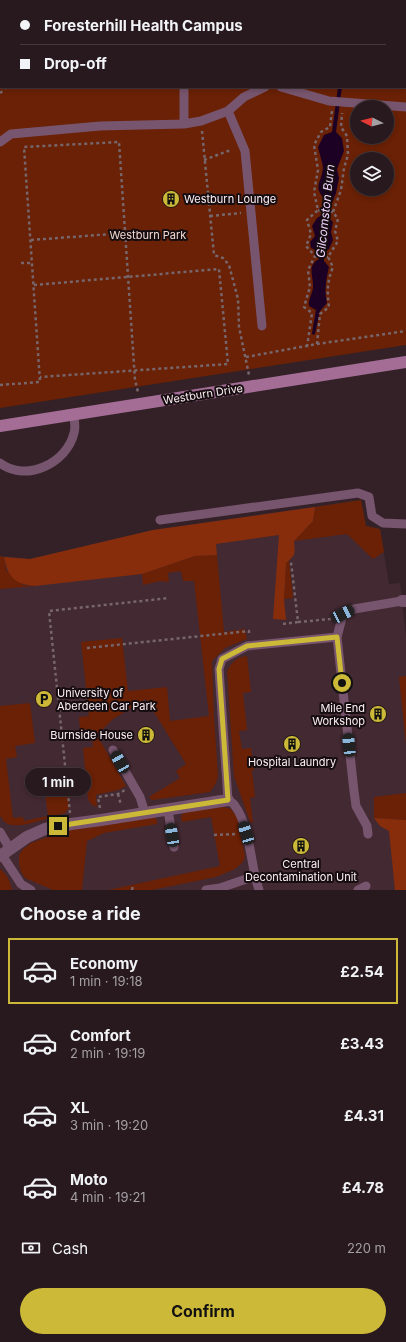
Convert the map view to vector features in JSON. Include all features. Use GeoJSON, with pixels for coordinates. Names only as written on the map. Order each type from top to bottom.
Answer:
{"type":"FeatureCollection","features":[{"type":"Feature","properties":{"kind":"street","name":"Westburn Drive"},"geometry":{"type":"LineString","coordinates":[[0,426],[406,362]]}},
{"type":"Feature","properties":{"kind":"street"},"geometry":{"type":"LineString","coordinates":[[4,854],[32,834],[45,829],[228,800]]}},
{"type":"Feature","properties":{"kind":"lane"},"geometry":{"type":"LineString","coordinates":[[184,88],[184,124]]}},
{"type":"Feature","properties":{"kind":"lane"},"geometry":{"type":"LineString","coordinates":[[0,142],[11,134],[100,126],[184,124],[201,121],[228,111],[244,97],[263,88]]}},
{"type":"Feature","properties":{"kind":"lane"},"geometry":{"type":"LineString","coordinates":[[286,88],[338,101],[406,107]]}},
{"type":"Feature","properties":{"kind":"lane"},"geometry":{"type":"LineString","coordinates":[[228,111],[245,151],[262,326]]}},
{"type":"Feature","properties":{"kind":"lane"},"geometry":{"type":"LineString","coordinates":[[0,463],[11,469],[21,470],[36,470],[48,466],[66,451],[70,444],[75,432],[74,414]]}},
{"type":"Feature","properties":{"kind":"lane"},"geometry":{"type":"LineString","coordinates":[[160,520],[358,493],[369,497],[372,516],[382,523],[406,524]]}},
{"type":"Feature","properties":{"kind":"lane"},"geometry":{"type":"LineString","coordinates":[[368,834],[367,826],[356,806],[337,637],[343,614],[354,609],[404,601]]}},
{"type":"Feature","properties":{"kind":"lane"},"geometry":{"type":"LineString","coordinates":[[259,890],[246,833],[241,818],[235,805],[228,800],[219,669],[222,659],[250,646],[337,637]]}},
{"type":"Feature","properties":{"kind":"lane"},"geometry":{"type":"LineString","coordinates":[[113,750],[140,797],[145,813]]}},
{"type":"Feature","properties":{"kind":"lane"},"geometry":{"type":"LineString","coordinates":[[168,810],[174,847]]}},
{"type":"Feature","properties":{"kind":"lane"},"geometry":{"type":"LineString","coordinates":[[0,832],[4,854],[21,887],[31,890]]}},
{"type":"Feature","properties":{"kind":"lane"},"geometry":{"type":"LineString","coordinates":[[206,890],[220,888],[255,876]]}},
{"type":"Feature","properties":{"kind":"path"},"geometry":{"type":"LineString","coordinates":[[318,210],[314,192],[318,170],[314,145],[321,132],[330,128],[338,101]]}},
{"type":"Feature","properties":{"kind":"path"},"geometry":{"type":"LineString","coordinates":[[333,212],[341,190],[344,168],[348,155],[347,136],[341,127],[338,101]]}},
{"type":"Feature","properties":{"kind":"path"},"geometry":{"type":"LineString","coordinates":[[201,121],[214,255],[223,258],[229,264],[238,299],[240,327],[250,386]]}},
{"type":"Feature","properties":{"kind":"path"},"geometry":{"type":"LineString","coordinates":[[0,385],[40,382],[24,147],[119,142],[134,369],[140,404]]}},
{"type":"Feature","properties":{"kind":"path"},"geometry":{"type":"LineString","coordinates":[[204,160],[228,151],[245,151]]}},
{"type":"Feature","properties":{"kind":"path"},"geometry":{"type":"LineString","coordinates":[[318,210],[333,212],[338,219],[335,231],[338,241],[328,257],[315,256],[306,246],[311,234],[307,220],[318,210]]}},
{"type":"Feature","properties":{"kind":"path"},"geometry":{"type":"LineString","coordinates":[[210,216],[251,212]]}},
{"type":"Feature","properties":{"kind":"path"},"geometry":{"type":"LineString","coordinates":[[31,240],[125,233]]}},
{"type":"Feature","properties":{"kind":"path"},"geometry":{"type":"LineString","coordinates":[[307,347],[312,313],[304,307],[310,288],[308,270],[315,256]]}},
{"type":"Feature","properties":{"kind":"path"},"geometry":{"type":"LineString","coordinates":[[317,344],[320,314],[329,308],[327,290],[333,267],[328,257]]}},
{"type":"Feature","properties":{"kind":"path"},"geometry":{"type":"LineString","coordinates":[[21,264],[32,263]]}},
{"type":"Feature","properties":{"kind":"path"},"geometry":{"type":"LineString","coordinates":[[34,285],[219,269],[228,364],[134,369],[40,377]]}},
{"type":"Feature","properties":{"kind":"path"},"geometry":{"type":"LineString","coordinates":[[246,357],[317,344],[406,332]]}},
{"type":"Feature","properties":{"kind":"path"},"geometry":{"type":"LineString","coordinates":[[291,562],[298,622],[283,624],[342,618]]}},
{"type":"Feature","properties":{"kind":"path"},"geometry":{"type":"LineString","coordinates":[[71,824],[49,611],[169,598]]}},
{"type":"Feature","properties":{"kind":"path"},"geometry":{"type":"LineString","coordinates":[[87,648],[249,632],[250,646]]}},
{"type":"Feature","properties":{"kind":"path"},"geometry":{"type":"LineString","coordinates":[[101,820],[98,797],[118,794],[134,786]]}},
{"type":"Feature","properties":{"kind":"path"},"geometry":{"type":"LineString","coordinates":[[214,835],[246,833]]}},
{"type":"Feature","properties":{"kind":"path"},"geometry":{"type":"LineString","coordinates":[[132,890],[133,885]]}},
{"type":"Feature","properties":{"kind":"shaded area"},"geometry":{"type":"Polygon","coordinates":[[[361,500],[366,526],[380,529],[389,584],[400,583],[406,636],[406,890],[0,890],[0,556],[30,559],[153,530],[361,500]]]}},
{"type":"Feature","properties":{"kind":"shaded area"},"geometry":{"type":"Polygon","coordinates":[[[315,507],[313,521],[294,541],[294,554],[286,563],[284,599],[286,620],[273,619],[279,535],[216,544],[217,555],[195,556],[142,574],[35,586],[22,583],[13,578],[8,570],[4,557],[30,559],[153,530],[315,507]]]}},
{"type":"Feature","properties":{"kind":"shaded area"},"geometry":{"type":"Polygon","coordinates":[[[374,818],[406,820],[406,890],[395,890],[389,831],[380,826],[374,818]]]}},
{"type":"Feature","properties":{"kind":"green space","name":"Westburn Park"},"geometry":{"type":"Polygon","coordinates":[[[0,88],[406,88],[406,345],[0,408],[0,88]]]}},
{"type":"Feature","properties":{"kind":"green space"},"geometry":{"type":"Polygon","coordinates":[[[361,500],[366,526],[380,529],[384,552],[373,559],[347,534],[294,541],[313,521],[315,507],[361,500]]]}},
{"type":"Feature","properties":{"kind":"green space"},"geometry":{"type":"Polygon","coordinates":[[[217,555],[224,632],[245,629],[247,639],[225,648],[212,661],[218,776],[216,783],[210,792],[152,800],[149,797],[180,778],[176,771],[186,764],[146,699],[113,719],[97,735],[126,786],[118,790],[96,795],[97,807],[92,805],[88,799],[83,748],[93,747],[91,729],[80,730],[79,717],[89,716],[81,642],[122,638],[128,691],[167,687],[170,721],[209,716],[194,581],[183,581],[181,571],[168,573],[169,582],[160,581],[143,585],[142,574],[195,556],[217,555]]]}},
{"type":"Feature","properties":{"kind":"green space"},"geometry":{"type":"Polygon","coordinates":[[[0,556],[4,557],[6,570],[23,585],[35,586],[0,589],[0,556]]]}},
{"type":"Feature","properties":{"kind":"green space"},"geometry":{"type":"Polygon","coordinates":[[[289,560],[293,598],[284,599],[286,563],[289,560]]]}},
{"type":"Feature","properties":{"kind":"green space"},"geometry":{"type":"Polygon","coordinates":[[[247,656],[251,692],[243,693],[247,730],[239,731],[242,749],[251,748],[254,770],[252,770],[255,797],[250,798],[253,823],[250,822],[234,776],[227,671],[235,660],[247,656]]]}},
{"type":"Feature","properties":{"kind":"green space"},"geometry":{"type":"Polygon","coordinates":[[[406,676],[406,745],[399,677],[406,676]]]}},
{"type":"Feature","properties":{"kind":"green space"},"geometry":{"type":"Polygon","coordinates":[[[30,703],[35,743],[15,746],[17,757],[6,759],[13,818],[23,817],[24,821],[48,816],[43,776],[35,777],[35,775],[48,773],[50,784],[67,782],[69,808],[65,813],[44,820],[26,824],[11,825],[5,822],[0,816],[0,706],[30,703]]]}},
{"type":"Feature","properties":{"kind":"green space"},"geometry":{"type":"Polygon","coordinates":[[[406,793],[406,820],[374,818],[374,797],[406,793]]]}},
{"type":"Feature","properties":{"kind":"green space"},"geometry":{"type":"Polygon","coordinates":[[[221,806],[231,809],[237,817],[245,856],[243,862],[235,869],[216,877],[152,890],[108,890],[220,866],[211,817],[182,822],[181,817],[183,813],[221,806]]]}},
{"type":"Feature","properties":{"kind":"green space"},"geometry":{"type":"Polygon","coordinates":[[[152,817],[157,819],[157,824],[104,833],[87,841],[82,890],[53,890],[25,878],[21,872],[19,855],[22,850],[31,843],[64,831],[152,817]]]}},
{"type":"Feature","properties":{"kind":"green space"},"geometry":{"type":"Polygon","coordinates":[[[0,869],[8,878],[12,890],[0,890],[0,869]]]}},
{"type":"Feature","properties":{"kind":"water"},"geometry":{"type":"Polygon","coordinates":[[[338,88],[342,88],[336,132],[342,138],[344,151],[337,169],[339,178],[336,193],[327,216],[333,222],[331,232],[333,240],[329,249],[324,253],[324,261],[329,267],[326,285],[327,303],[320,311],[315,334],[313,335],[312,333],[316,310],[309,306],[313,288],[312,268],[315,262],[319,259],[320,252],[311,248],[310,242],[315,236],[312,226],[317,218],[322,215],[328,203],[320,193],[318,186],[323,168],[318,147],[324,135],[332,132],[338,88]]]}},
{"type":"Feature","properties":{"kind":"waterway","name":"Gilcomston Burn"},"geometry":{"type":"LineString","coordinates":[[325,213],[327,195]]}},
{"type":"Feature","properties":{"kind":"place","name":"Westburn Lounge"},"geometry":{"type":"Point","coordinates":[171,199]}},
{"type":"Feature","properties":{"kind":"place","name":"University of Aberdeen Car Park"},"geometry":{"type":"Point","coordinates":[44,699]}},
{"type":"Feature","properties":{"kind":"place","name":"Mile End Workshop"},"geometry":{"type":"Point","coordinates":[378,714]}},
{"type":"Feature","properties":{"kind":"place","name":"Burnside House"},"geometry":{"type":"Point","coordinates":[146,735]}},
{"type":"Feature","properties":{"kind":"place","name":"Hospital Laundry"},"geometry":{"type":"Point","coordinates":[292,744]}},
{"type":"Feature","properties":{"kind":"place","name":"Central Decontamination Unit"},"geometry":{"type":"Point","coordinates":[301,846]}},
{"type":"Feature","properties":{"kind":"route"},"geometry":{"type":"LineString","coordinates":[[58,826],[228,800],[219,669],[222,659],[232,653],[247,646],[337,637],[342,683]]}}]}
